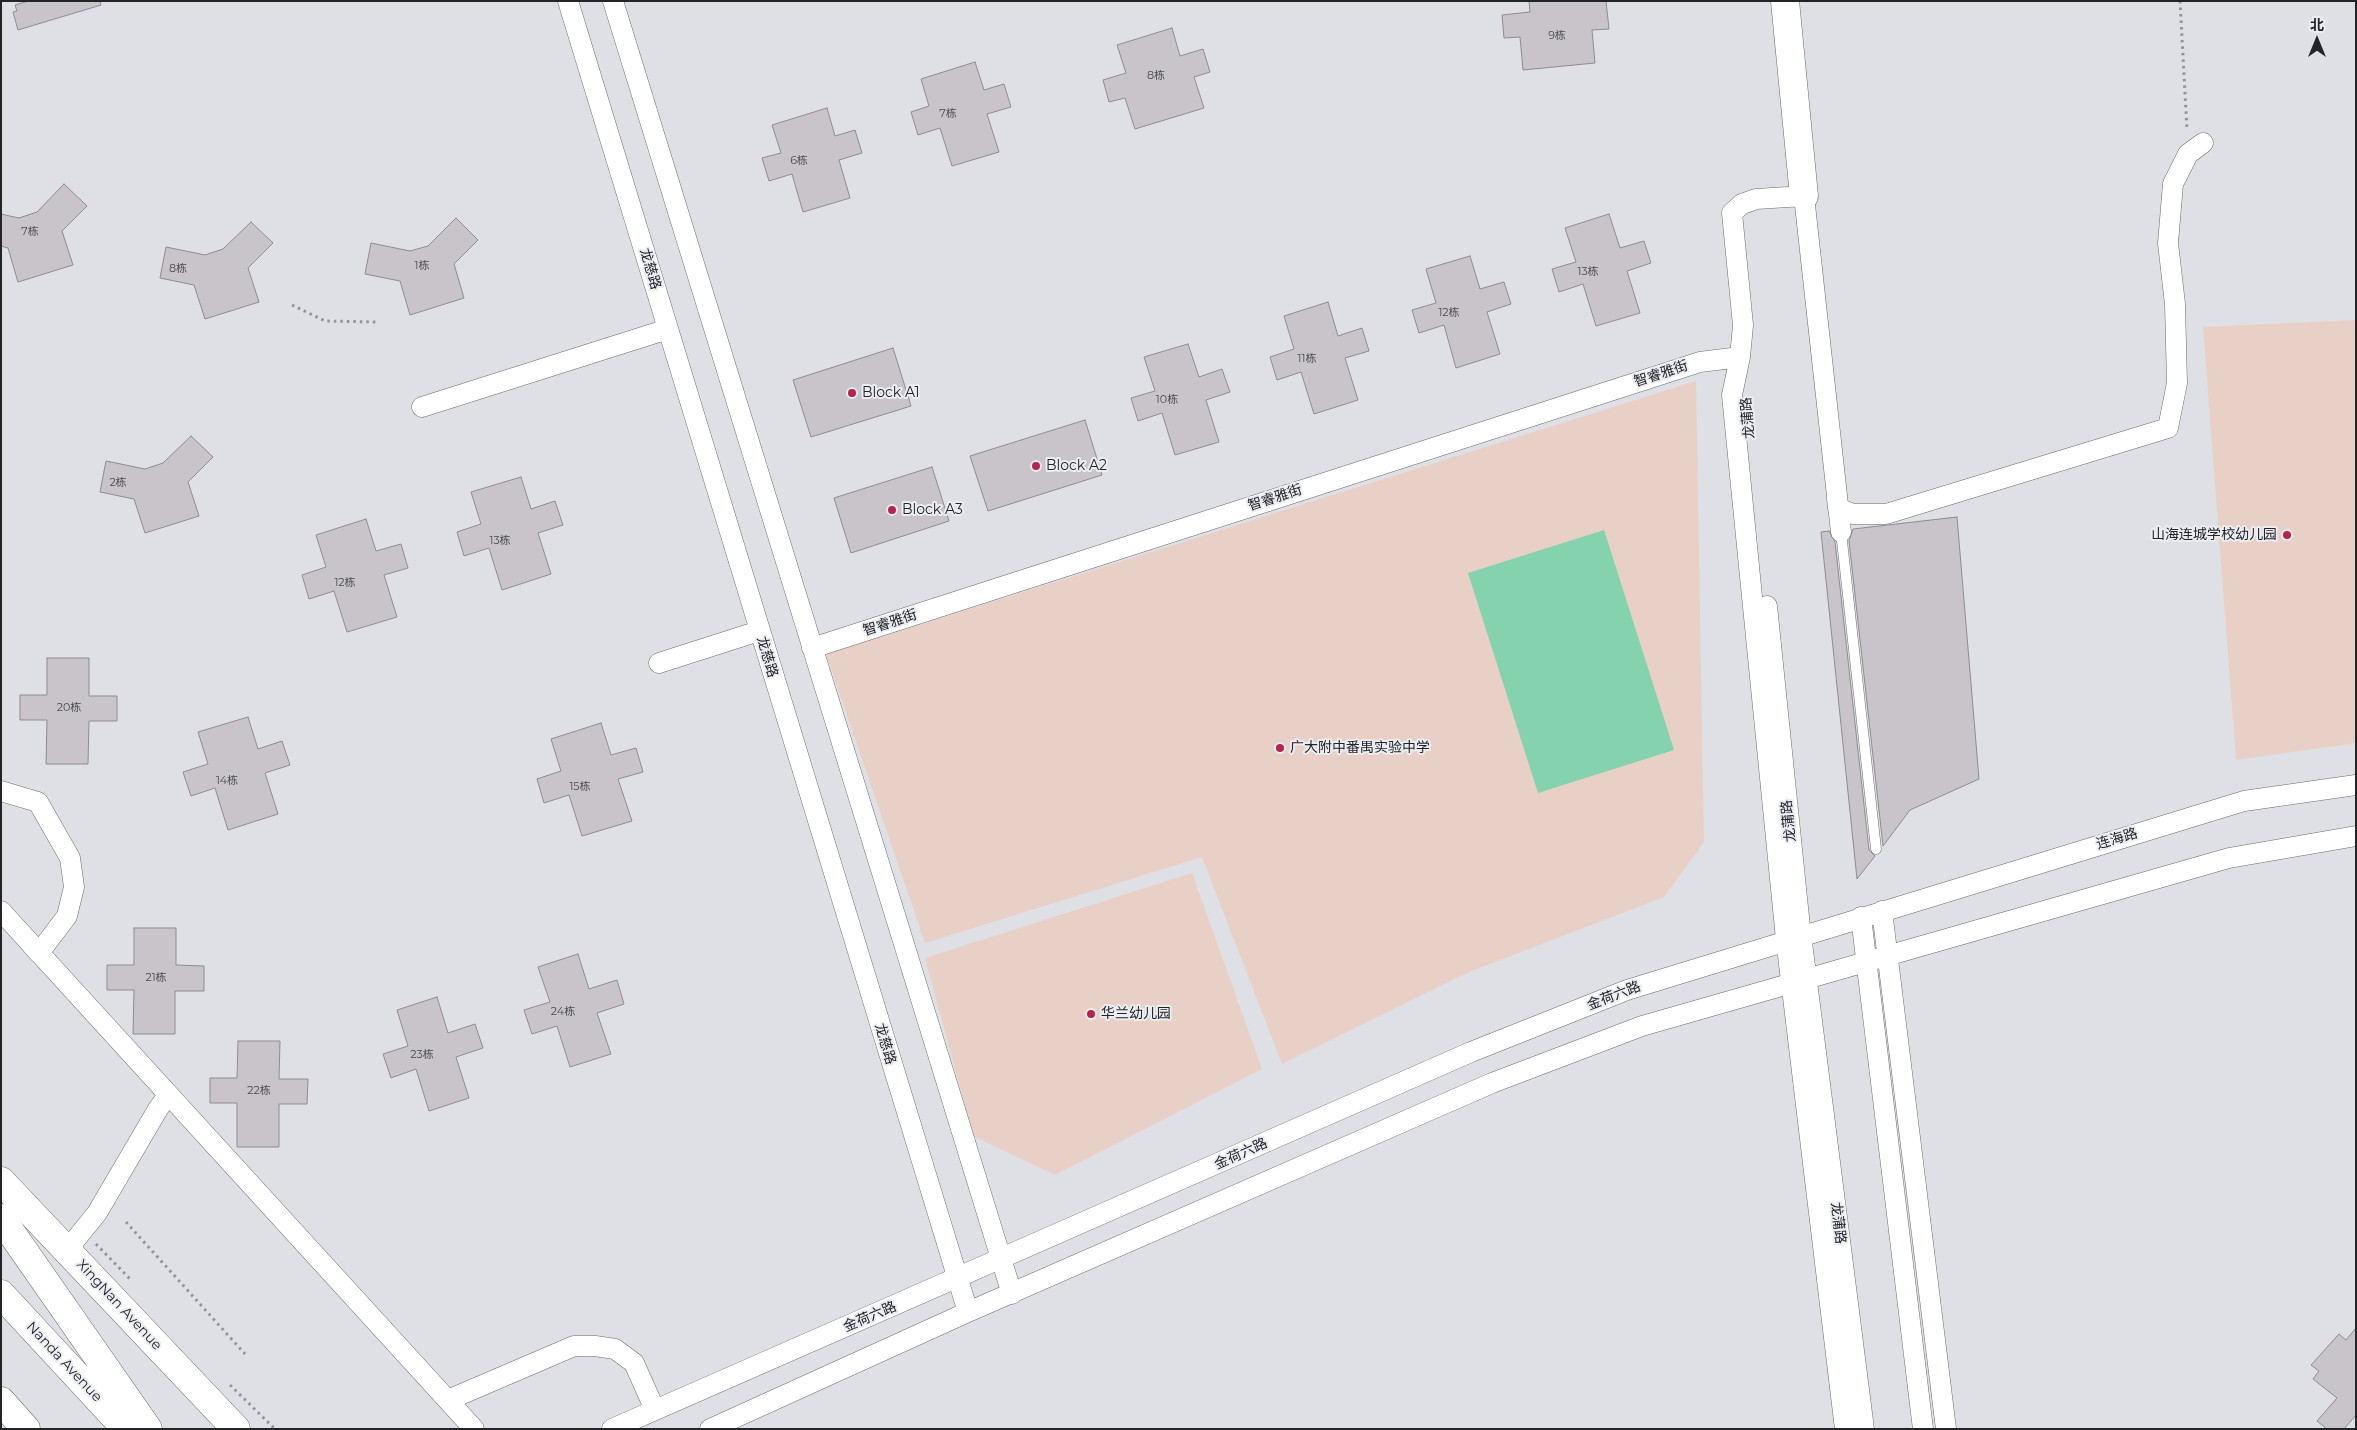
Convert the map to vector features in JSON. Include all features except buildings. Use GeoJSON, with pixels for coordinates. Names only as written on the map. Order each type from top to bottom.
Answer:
{"type":"FeatureCollection","features":[{"type":"Feature","properties":{"kind":"main road"},"geometry":{"type":"LineString","coordinates":[[1785,1],[1805,207]]}},
{"type":"Feature","properties":{"kind":"main road","name":"XingNan Avenue"},"geometry":{"type":"LineString","coordinates":[[1,1181],[236,1429]]}},
{"type":"Feature","properties":{"kind":"main road"},"geometry":{"type":"LineString","coordinates":[[1,1218],[148,1429]]}},
{"type":"Feature","properties":{"kind":"main road","name":"Nanda Avenue"},"geometry":{"type":"LineString","coordinates":[[1,1294],[126,1429]]}},
{"type":"Feature","properties":{"kind":"main road"},"geometry":{"type":"LineString","coordinates":[[1,1401],[16,1420]]}},
{"type":"Feature","properties":{"kind":"street","name":"龙慈路"},"geometry":{"type":"LineString","coordinates":[[568,1],[968,1312]]}},
{"type":"Feature","properties":{"kind":"street"},"geometry":{"type":"LineString","coordinates":[[613,1],[1012,1294]]}},
{"type":"Feature","properties":{"kind":"street"},"geometry":{"type":"LineString","coordinates":[[1838,508],[1853,514],[1886,514],[2168,428],[2177,383],[2174,304],[2168,243],[2173,184],[2196,148]]}},
{"type":"Feature","properties":{"kind":"street"},"geometry":{"type":"LineString","coordinates":[[1739,219],[1732,213],[1749,202],[1767,198],[1805,207],[1841,532]]}},
{"type":"Feature","properties":{"kind":"street","name":"龙蒲路"},"geometry":{"type":"LineString","coordinates":[[1739,219],[1743,325],[1740,357],[1732,395],[1799,981],[1845,1429]]}},
{"type":"Feature","properties":{"kind":"street","name":"龙蒲路"},"geometry":{"type":"LineString","coordinates":[[1739,219],[1741,220],[1752,328],[1745,395],[1794,937]]}},
{"type":"Feature","properties":{"kind":"street"},"geometry":{"type":"LineString","coordinates":[[422,407],[668,329]]}},
{"type":"Feature","properties":{"kind":"street","name":"智睿雅街"},"geometry":{"type":"LineString","coordinates":[[812,648],[1700,362],[1740,357]]}},
{"type":"Feature","properties":{"kind":"street"},"geometry":{"type":"LineString","coordinates":[[659,663],[760,631]]}},
{"type":"Feature","properties":{"kind":"street","name":"连海路"},"geometry":{"type":"LineString","coordinates":[[1882,911],[2244,800],[2356,785]]}},
{"type":"Feature","properties":{"kind":"street"},"geometry":{"type":"LineString","coordinates":[[1,791],[38,802],[70,858],[74,888],[67,916],[40,953]]}},
{"type":"Feature","properties":{"kind":"street"},"geometry":{"type":"LineString","coordinates":[[710,1429],[968,1312],[1492,1083],[1642,1026],[2229,858],[2356,836]]}},
{"type":"Feature","properties":{"kind":"street"},"geometry":{"type":"LineString","coordinates":[[1,911],[474,1429]]}},
{"type":"Feature","properties":{"kind":"street"},"geometry":{"type":"LineString","coordinates":[[1882,911],[1946,1429]]}},
{"type":"Feature","properties":{"kind":"street","name":"金荷六路"},"geometry":{"type":"LineString","coordinates":[[612,1429],[1001,1260],[1480,1048],[1627,990],[1882,911]]}},
{"type":"Feature","properties":{"kind":"street"},"geometry":{"type":"LineString","coordinates":[[1861,918],[1923,1429]]}},
{"type":"Feature","properties":{"kind":"street","name":"龙蒲路"},"geometry":{"type":"LineString","coordinates":[[1799,981],[1864,1429]]}},
{"type":"Feature","properties":{"kind":"street"},"geometry":{"type":"LineString","coordinates":[[67,1250],[97,1213],[168,1095]]}},
{"type":"Feature","properties":{"kind":"street"},"geometry":{"type":"LineString","coordinates":[[448,1400],[574,1346],[595,1346],[615,1349],[634,1363],[655,1410]]}},
{"type":"Feature","properties":{"kind":"lane"},"geometry":{"type":"LineString","coordinates":[[1841,532],[1876,849]]}},
{"type":"Feature","properties":{"kind":"path"},"geometry":{"type":"LineString","coordinates":[[2180,1],[2196,148]]}},
{"type":"Feature","properties":{"kind":"path"},"geometry":{"type":"LineString","coordinates":[[292,305],[325,321],[376,322]]}},
{"type":"Feature","properties":{"kind":"path"},"geometry":{"type":"LineString","coordinates":[[126,1222],[245,1354]]}},
{"type":"Feature","properties":{"kind":"path"},"geometry":{"type":"LineString","coordinates":[[94,1242],[133,1282]]}},
{"type":"Feature","properties":{"kind":"path"},"geometry":{"type":"LineString","coordinates":[[227,1382],[275,1429]]}},
{"type":"Feature","properties":{"kind":"shaded area","name":"山海连城学校幼儿园"},"geometry":{"type":"Polygon","coordinates":[[[2356,320],[2356,743],[2236,760],[2203,327],[2356,320]]]}},
{"type":"Feature","properties":{"kind":"shaded area","name":"广大附中番禺实验中学"},"geometry":{"type":"Polygon","coordinates":[[[1696,381],[1704,842],[1664,897],[1469,972],[1282,1064],[1202,857],[925,943],[826,654],[1696,381]]]}},
{"type":"Feature","properties":{"kind":"shaded area","name":"华兰幼儿园"},"geometry":{"type":"Polygon","coordinates":[[[1192,873],[1262,1069],[1055,1175],[973,1136],[925,958],[1192,873]]]}},
{"type":"Feature","properties":{"kind":"green space"},"geometry":{"type":"Polygon","coordinates":[[[1604,530],[1674,750],[1538,793],[1468,573],[1604,530]]]}},
{"type":"Feature","properties":{"kind":"place","name":"Block A1"},"geometry":{"type":"Point","coordinates":[852,393]}},
{"type":"Feature","properties":{"kind":"place","name":"Block A2"},"geometry":{"type":"Point","coordinates":[1036,466]}},
{"type":"Feature","properties":{"kind":"place","name":"Block A3"},"geometry":{"type":"Point","coordinates":[892,510]}},
{"type":"Feature","properties":{"kind":"place","name":"山海连城学校幼儿园"},"geometry":{"type":"Point","coordinates":[2287,535]}},
{"type":"Feature","properties":{"kind":"place","name":"广大附中番禺实验中学"},"geometry":{"type":"Point","coordinates":[1280,748]}},
{"type":"Feature","properties":{"kind":"place","name":"华兰幼儿园"},"geometry":{"type":"Point","coordinates":[1091,1014]}}]}
